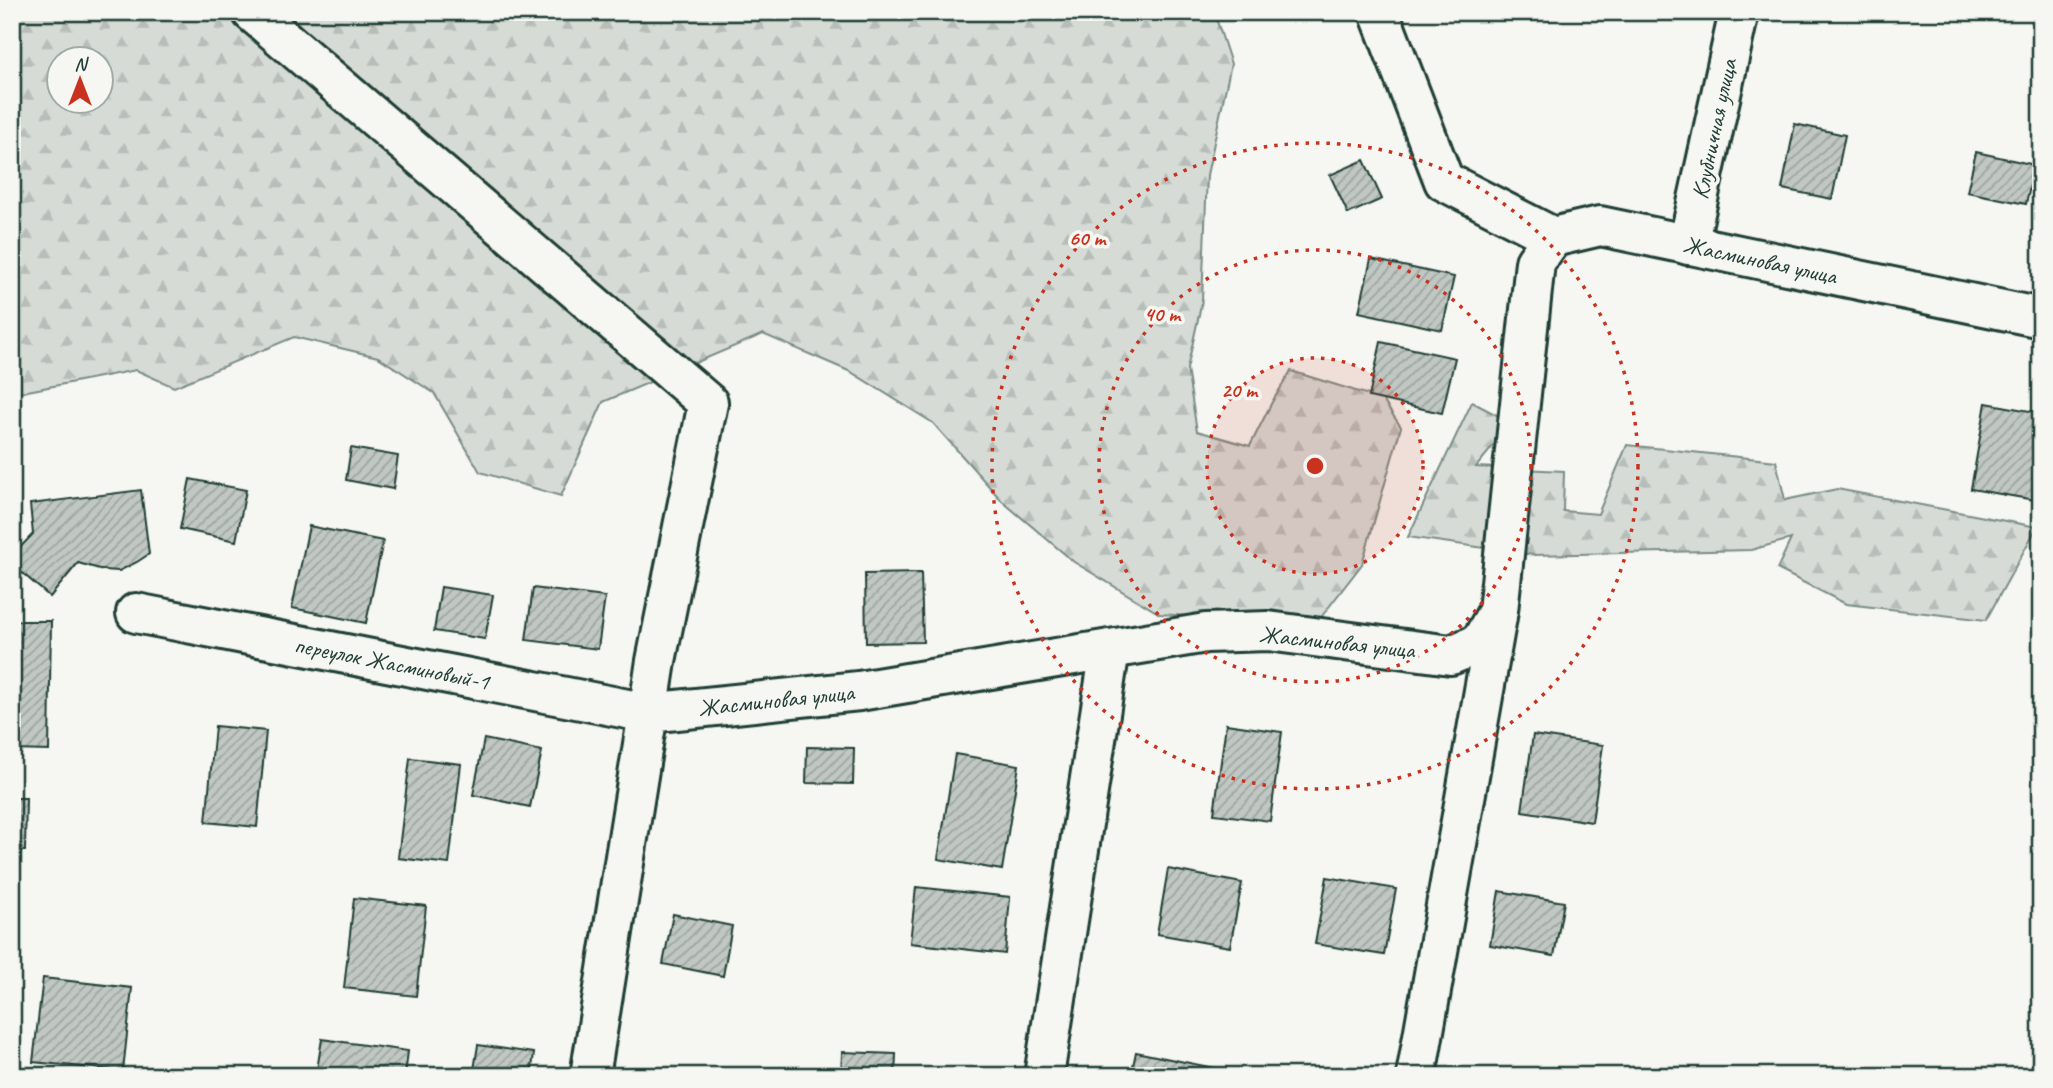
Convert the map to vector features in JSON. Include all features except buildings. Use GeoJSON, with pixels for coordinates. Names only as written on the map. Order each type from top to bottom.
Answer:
{"type":"FeatureCollection","features":[{"type":"Feature","properties":{"kind":"street"},"geometry":{"type":"LineString","coordinates":[[252,12],[708,403],[656,661],[590,1076]]}},
{"type":"Feature","properties":{"kind":"street"},"geometry":{"type":"LineString","coordinates":[[1379,12],[1444,181],[1553,237]]}},
{"type":"Feature","properties":{"kind":"street","name":"Клубничная улица"},"geometry":{"type":"LineString","coordinates":[[1688,245],[1739,12]]}},
{"type":"Feature","properties":{"kind":"street","name":"Жасминовая улица"},"geometry":{"type":"LineString","coordinates":[[648,713],[859,691],[1206,633],[1268,631],[1451,655],[1480,643],[1498,611],[1535,262],[1553,237],[1600,226],[2041,318]]}},
{"type":"Feature","properties":{"kind":"street"},"geometry":{"type":"LineString","coordinates":[[1416,1076],[1498,611]]}},
{"type":"Feature","properties":{"kind":"street","name":"переулок Жасминовый-1"},"geometry":{"type":"LineString","coordinates":[[136,613],[648,713]]}},
{"type":"Feature","properties":{"kind":"street"},"geometry":{"type":"LineString","coordinates":[[1044,1076],[1110,649]]}},
{"type":"Feature","properties":{"kind":"green space"},"geometry":{"type":"Polygon","coordinates":[[[12,12],[1214,12],[1231,64],[1207,175],[1202,301],[1187,369],[1197,431],[1250,446],[1291,371],[1382,399],[1401,427],[1362,564],[1315,625],[1160,614],[1074,562],[1002,501],[933,423],[851,372],[763,334],[603,402],[561,496],[480,472],[434,393],[378,357],[294,337],[174,387],[136,370],[12,394],[12,12]]]}},
{"type":"Feature","properties":{"kind":"green space"},"geometry":{"type":"Polygon","coordinates":[[[1472,402],[1512,423],[1476,467],[1564,471],[1563,511],[1598,514],[1627,445],[1776,461],[1785,500],[1837,489],[2037,527],[1986,620],[1846,604],[1777,569],[1791,539],[1751,550],[1533,555],[1408,537],[1472,402]]]}}]}
